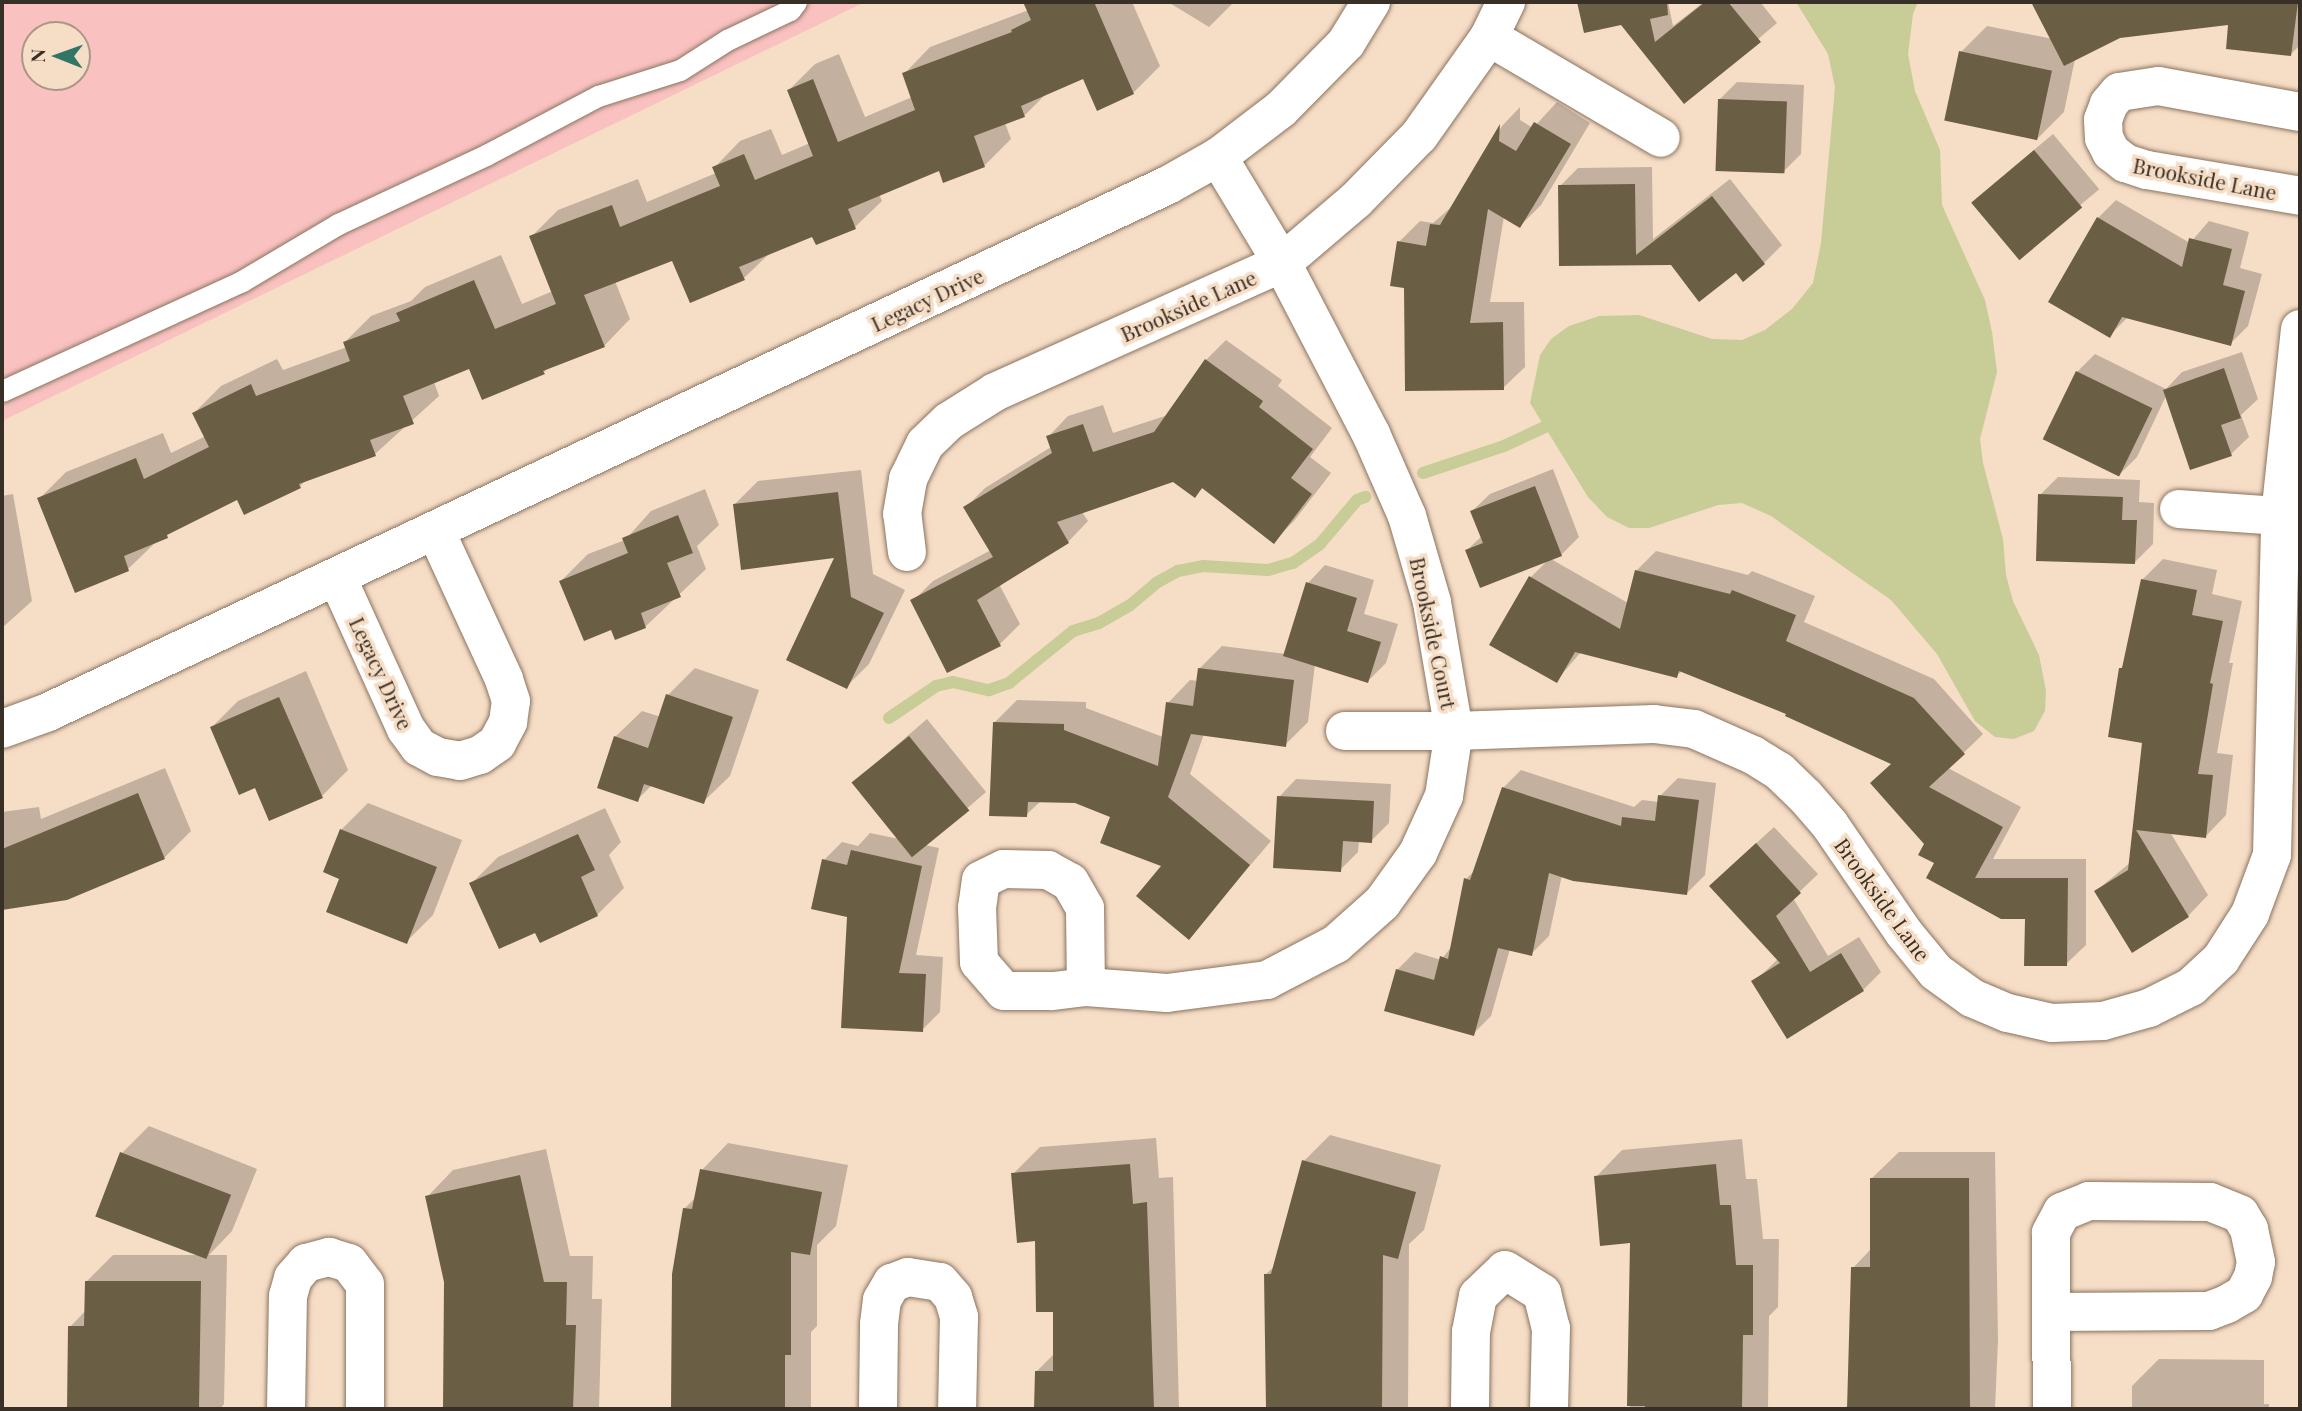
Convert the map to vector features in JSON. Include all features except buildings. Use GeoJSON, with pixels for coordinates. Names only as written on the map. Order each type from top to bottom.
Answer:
{"type":"FeatureCollection","features":[{"type":"Feature","properties":{"kind":"street","name":"Legacy Drive"},"geometry":{"type":"LineString","coordinates":[[2,729],[46,713],[1168,185],[1218,157],[1281,109],[1346,43],[1371,2]]}},
{"type":"Feature","properties":{"kind":"street","name":"Brookside Lane"},"geometry":{"type":"LineString","coordinates":[[907,552],[902,514],[908,479],[925,444],[949,421],[995,392],[1282,263],[1356,200],[1419,136],[1489,37],[1506,2]]}},
{"type":"Feature","properties":{"kind":"street"},"geometry":{"type":"LineString","coordinates":[[1489,37],[1661,138]]}},
{"type":"Feature","properties":{"kind":"street","name":"Brookside Lane"},"geometry":{"type":"LineString","coordinates":[[2300,112],[2158,86],[2119,92],[2109,104],[2103,120],[2104,138],[2111,152],[2125,163],[2147,170],[2300,196]]}},
{"type":"Feature","properties":{"kind":"street","name":"Brookside Court"},"geometry":{"type":"LineString","coordinates":[[1086,987],[1167,993],[1267,980],[1336,944],[1382,903],[1418,853],[1444,796],[1454,731],[1433,602],[1407,516],[1371,434],[1282,263],[1218,157]]}},
{"type":"Feature","properties":{"kind":"street","name":"Brookside Lane"},"geometry":{"type":"LineString","coordinates":[[1345,731],[1454,731],[1654,724],[1694,729],[1721,739],[1779,771],[1805,796],[1830,824],[1904,933],[1936,972],[1963,992],[2008,1013],[2052,1023],[2103,1021],[2149,1008],[2191,988],[2221,959],[2250,914],[2272,856],[2280,516],[2300,329]]}},
{"type":"Feature","properties":{"kind":"street"},"geometry":{"type":"LineString","coordinates":[[2179,509],[2280,516]]}},
{"type":"Feature","properties":{"kind":"street","name":"Legacy Drive"},"geometry":{"type":"LineString","coordinates":[[337,577],[406,729],[419,747],[438,757],[460,761],[480,755],[498,743],[508,722],[511,701],[504,679],[435,530]]}},
{"type":"Feature","properties":{"kind":"street"},"geometry":{"type":"LineString","coordinates":[[2051,1312],[2209,1311],[2227,1304],[2245,1294],[2253,1277],[2256,1262],[2249,1229],[2239,1214],[2210,1202],[2089,1201],[2070,1206],[2055,1222],[2051,1233],[2051,1312],[2052,1409]]}},
{"type":"Feature","properties":{"kind":"street"},"geometry":{"type":"LineString","coordinates":[[286,1409],[288,1296],[293,1278],[306,1263],[329,1257],[349,1262],[365,1284],[365,1409]]}},
{"type":"Feature","properties":{"kind":"street"},"geometry":{"type":"LineString","coordinates":[[1470,1409],[1471,1332],[1478,1296],[1505,1270],[1542,1293],[1550,1328],[1549,1409]]}},
{"type":"Feature","properties":{"kind":"street"},"geometry":{"type":"LineString","coordinates":[[878,1409],[879,1324],[882,1300],[892,1283],[908,1277],[940,1282],[953,1297],[959,1317],[957,1409]]}},
{"type":"Feature","properties":{"kind":"lane"},"geometry":{"type":"LineString","coordinates":[[2,391],[242,281],[338,224],[485,155],[598,96],[681,70],[727,40],[790,10],[796,2]]}},
{"type":"Feature","properties":{"kind":"shaded area"},"geometry":{"type":"Polygon","coordinates":[[[2,2],[865,2],[2,421],[2,2]]]}},
{"type":"Feature","properties":{"kind":"shaded area"},"geometry":{"type":"Polygon","coordinates":[[[1796,2],[1918,2],[1913,14],[1908,54],[1915,91],[1940,150],[1942,205],[1985,300],[1992,332],[1997,372],[1980,439],[1983,463],[2003,539],[2006,575],[2013,601],[2039,655],[2046,691],[2045,711],[2034,731],[2014,739],[1995,737],[1975,721],[1937,654],[1891,600],[1771,516],[1742,503],[1718,505],[1649,528],[1629,528],[1607,517],[1588,497],[1530,403],[1540,355],[1551,339],[1569,326],[1599,316],[1639,315],[1712,339],[1742,340],[1765,330],[1792,309],[1813,283],[1821,243],[1835,87],[1828,54],[1796,2]]]}},
{"type":"Feature","properties":{"kind":"waterway"},"geometry":{"type":"LineString","coordinates":[[1423,473],[1504,446],[1545,427]]}},
{"type":"Feature","properties":{"kind":"waterway"},"geometry":{"type":"LineString","coordinates":[[889,718],[936,686],[953,682],[989,690],[1009,683],[1073,631],[1099,623],[1129,606],[1156,583],[1178,571],[1203,566],[1268,570],[1293,563],[1320,544],[1357,500],[1365,497]]}}]}
